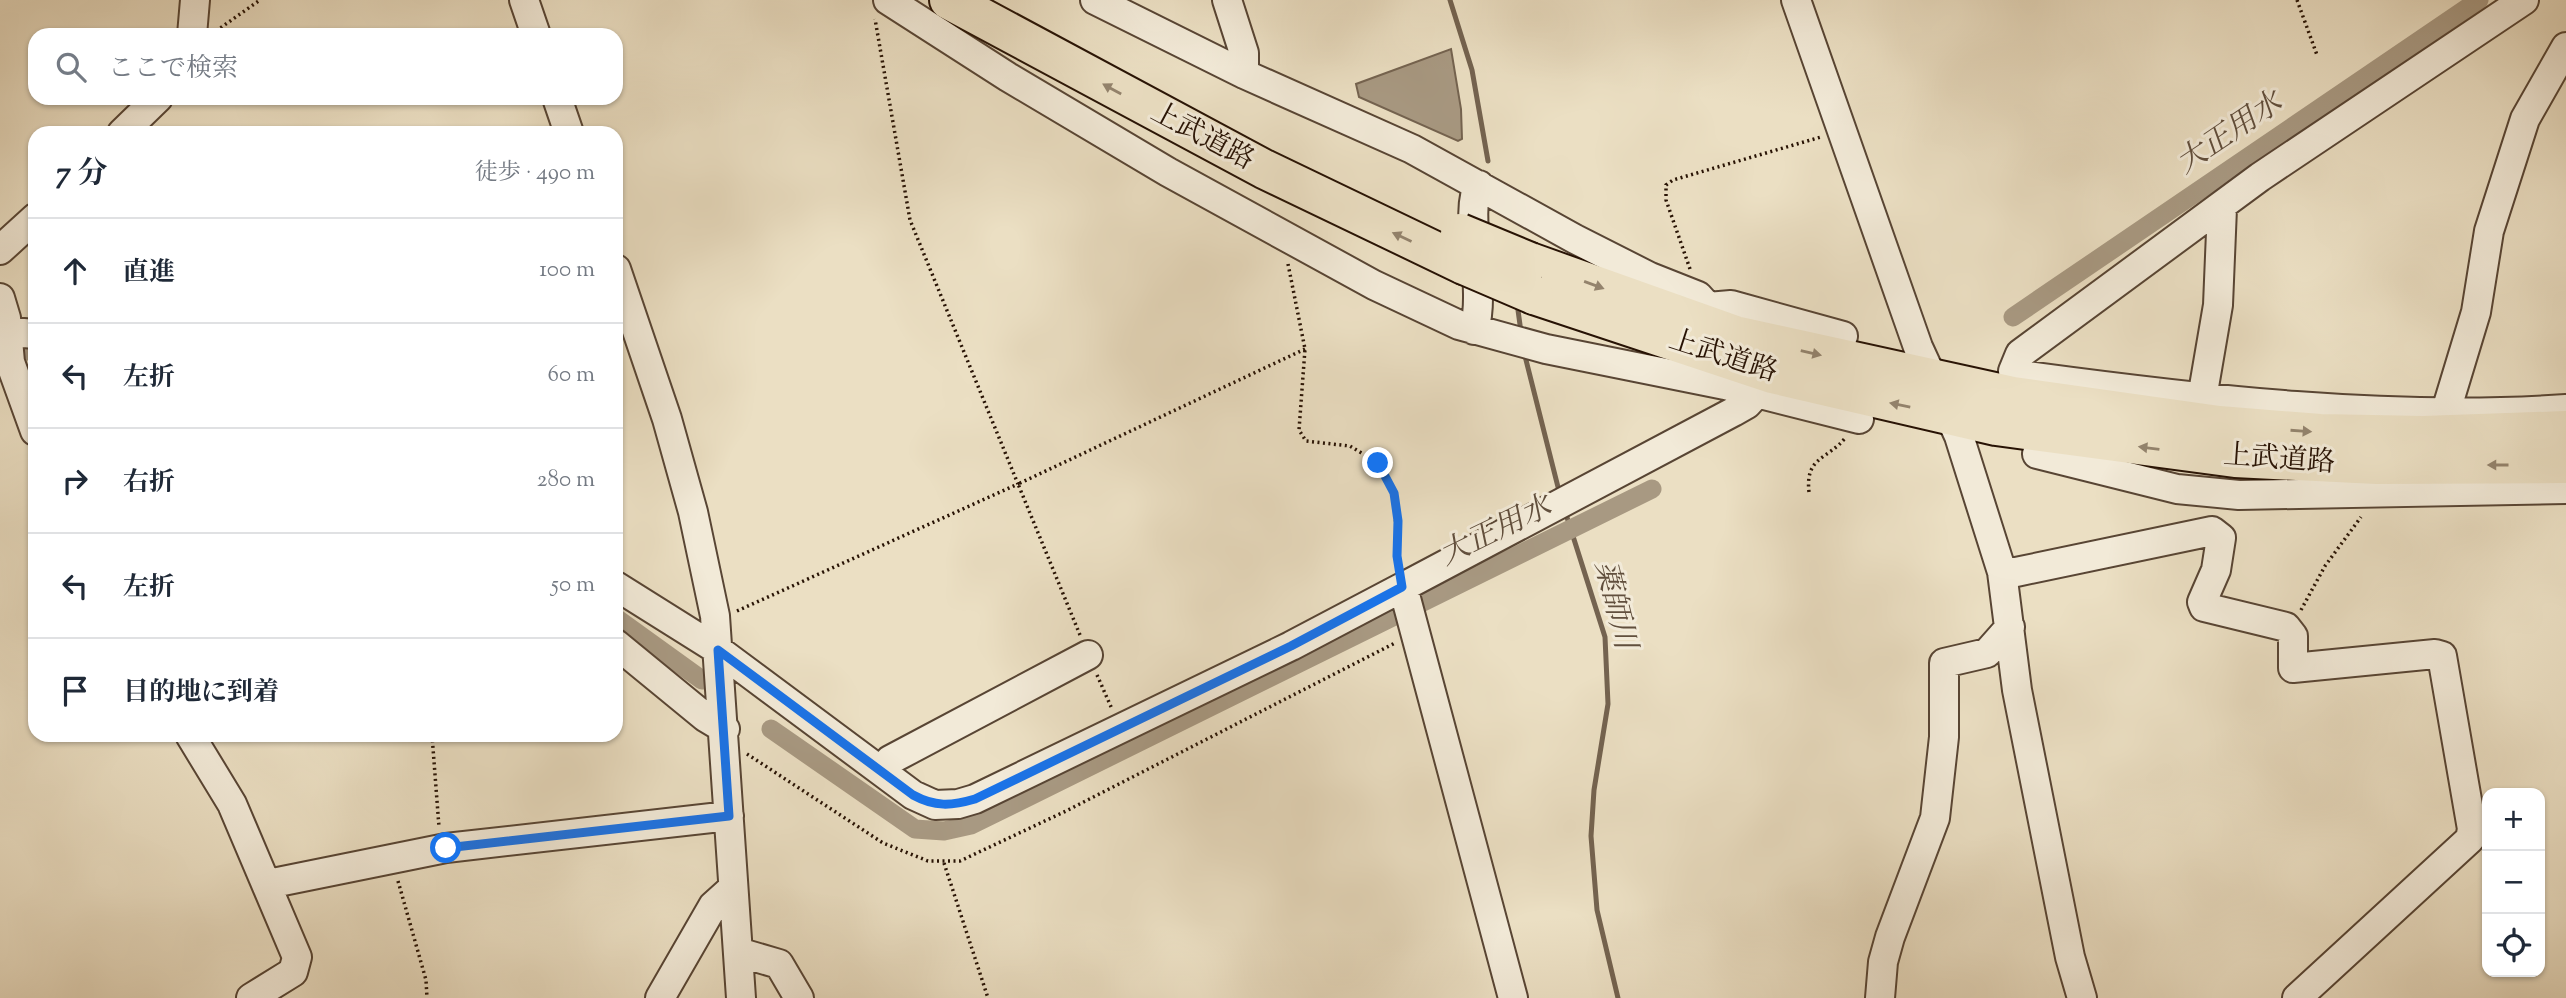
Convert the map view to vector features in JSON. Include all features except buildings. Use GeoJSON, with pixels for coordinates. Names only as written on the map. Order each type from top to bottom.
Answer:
{"type":"FeatureCollection","features":[{"type":"Feature","properties":{"kind":"highway","name":"上武道路"},"geometry":{"type":"LineString","coordinates":[[949,0],[1275,175],[1462,249],[1764,384],[2078,439],[2235,458],[2377,465],[2566,464]]}},
{"type":"Feature","properties":{"kind":"highway","name":"上武道路"},"geometry":{"type":"LineString","coordinates":[[1005,0],[1229,125],[1349,184],[1462,249]]}},
{"type":"Feature","properties":{"kind":"highway","name":"上武道路"},"geometry":{"type":"LineString","coordinates":[[1532,279],[1700,308],[1735,335],[1931,380],[2026,398],[2220,425],[2320,433],[2500,422],[2566,430]]}},
{"type":"Feature","properties":{"kind":"street"},"geometry":{"type":"LineString","coordinates":[[193,28],[195,0]]}},
{"type":"Feature","properties":{"kind":"street"},"geometry":{"type":"LineString","coordinates":[[524,0],[534,28]]}},
{"type":"Feature","properties":{"kind":"street"},"geometry":{"type":"LineString","coordinates":[[1095,0],[1244,74],[1412,149],[1700,308],[1731,305],[1843,336]]}},
{"type":"Feature","properties":{"kind":"street"},"geometry":{"type":"LineString","coordinates":[[1227,0],[1244,53],[1244,74]]}},
{"type":"Feature","properties":{"kind":"street"},"geometry":{"type":"LineString","coordinates":[[1796,0],[1931,380],[1965,454],[2002,572],[2017,690],[2070,957],[2082,998]]}},
{"type":"Feature","properties":{"kind":"street"},"geometry":{"type":"LineString","coordinates":[[2524,0],[2260,177],[2222,208],[2020,354],[2013,371],[2028,376],[2201,404],[2445,411],[2500,422],[2566,409]]}},
{"type":"Feature","properties":{"kind":"street"},"geometry":{"type":"LineString","coordinates":[[882,9],[1298,244],[1420,307],[1474,330],[1546,349],[1764,384],[1859,419]]}},
{"type":"Feature","properties":{"kind":"street"},"geometry":{"type":"LineString","coordinates":[[2445,411],[2476,312],[2489,231],[2525,120],[2566,47]]}},
{"type":"Feature","properties":{"kind":"street"},"geometry":{"type":"LineString","coordinates":[[129,126],[151,105]]}},
{"type":"Feature","properties":{"kind":"street"},"geometry":{"type":"LineString","coordinates":[[559,105],[567,126]]}},
{"type":"Feature","properties":{"kind":"street"},"geometry":{"type":"LineString","coordinates":[[1474,330],[1481,299],[1473,201],[1479,185]]}},
{"type":"Feature","properties":{"kind":"street"},"geometry":{"type":"LineString","coordinates":[[2201,404],[2218,305],[2222,208]]}},
{"type":"Feature","properties":{"kind":"street"},"geometry":{"type":"LineString","coordinates":[[0,250],[28,224]]}},
{"type":"Feature","properties":{"kind":"street"},"geometry":{"type":"LineString","coordinates":[[623,290],[667,419],[694,512],[713,604],[725,729],[741,998]]}},
{"type":"Feature","properties":{"kind":"street"},"geometry":{"type":"LineString","coordinates":[[0,298],[28,404]]}},
{"type":"Feature","properties":{"kind":"street"},"geometry":{"type":"LineString","coordinates":[[623,590],[718,650],[925,802],[958,804],[1035,771],[1291,646],[1406,601],[1562,505],[1733,412],[1764,384]]}},
{"type":"Feature","properties":{"kind":"street"},"geometry":{"type":"LineString","coordinates":[[2036,454],[2193,481],[2239,495],[2566,489]]}},
{"type":"Feature","properties":{"kind":"street"},"geometry":{"type":"LineString","coordinates":[[2188,536],[2193,481]]}},
{"type":"Feature","properties":{"kind":"street"},"geometry":{"type":"LineString","coordinates":[[2002,572],[2016,572],[2212,531],[2221,538],[2216,570],[2202,602],[2204,607],[2290,630],[2291,664],[2298,669],[2435,654],[2442,656],[2472,829],[2470,839],[2297,998]]}},
{"type":"Feature","properties":{"kind":"street"},"geometry":{"type":"LineString","coordinates":[[1406,601],[1513,998]]}},
{"type":"Feature","properties":{"kind":"street"},"geometry":{"type":"LineString","coordinates":[[1880,998],[1883,962],[1890,937],[1935,818],[1944,737],[1944,663],[1987,653],[2010,627]]}},
{"type":"Feature","properties":{"kind":"street"},"geometry":{"type":"LineString","coordinates":[[623,650],[705,717],[725,729]]}},
{"type":"Feature","properties":{"kind":"street"},"geometry":{"type":"LineString","coordinates":[[881,770],[890,760],[1088,655]]}},
{"type":"Feature","properties":{"kind":"street"},"geometry":{"type":"LineString","coordinates":[[194,742],[232,804],[297,957],[293,972],[251,998]]}},
{"type":"Feature","properties":{"kind":"street"},"geometry":{"type":"LineString","coordinates":[[268,884],[441,849],[729,816]]}},
{"type":"Feature","properties":{"kind":"street"},"geometry":{"type":"LineString","coordinates":[[660,998],[713,906],[733,888]]}},
{"type":"Feature","properties":{"kind":"street"},"geometry":{"type":"LineString","coordinates":[[738,952],[779,964],[799,998]]}},
{"type":"Feature","properties":{"kind":"path"},"geometry":{"type":"LineString","coordinates":[[219,28],[260,0]]}},
{"type":"Feature","properties":{"kind":"path"},"geometry":{"type":"LineString","coordinates":[[2297,0],[2317,55]]}},
{"type":"Feature","properties":{"kind":"path"},"geometry":{"type":"LineString","coordinates":[[882,9],[910,220],[1088,655],[1121,729]]}},
{"type":"Feature","properties":{"kind":"path"},"geometry":{"type":"LineString","coordinates":[[1700,308],[1664,191],[1666,185],[1673,180],[1843,131]]}},
{"type":"Feature","properties":{"kind":"path"},"geometry":{"type":"LineString","coordinates":[[1298,244],[1288,265],[1305,349],[1299,430],[1306,441],[1350,446],[1378,463],[1394,493],[1398,521],[1397,556],[1406,601]]}},
{"type":"Feature","properties":{"kind":"path"},"geometry":{"type":"LineString","coordinates":[[752,606],[1305,349]]}},
{"type":"Feature","properties":{"kind":"path"},"geometry":{"type":"LineString","coordinates":[[1809,492],[1809,471],[1831,450]]}},
{"type":"Feature","properties":{"kind":"path"},"geometry":{"type":"LineString","coordinates":[[2290,630],[2325,566],[2363,514],[2372,493]]}},
{"type":"Feature","properties":{"kind":"path"},"geometry":{"type":"LineString","coordinates":[[433,742],[441,849]]}},
{"type":"Feature","properties":{"kind":"path"},"geometry":{"type":"LineString","coordinates":[[392,859],[426,980],[427,998]]}},
{"type":"Feature","properties":{"kind":"path"},"geometry":{"type":"LineString","coordinates":[[944,863],[989,998]]}},
{"type":"Feature","properties":{"kind":"shaded area"},"geometry":{"type":"Polygon","coordinates":[[[1451,49],[1461,109],[1462,139],[1458,141],[1359,97],[1356,84],[1451,49]]]}},
{"type":"Feature","properties":{"kind":"waterway","name":"薬師川"},"geometry":{"type":"LineString","coordinates":[[1450,0],[1472,70],[1488,161]]}},
{"type":"Feature","properties":{"kind":"waterway","name":"大正用水"},"geometry":{"type":"LineString","coordinates":[[2013,317],[2479,0]]}},
{"type":"Feature","properties":{"kind":"waterway","name":"薬師川"},"geometry":{"type":"LineString","coordinates":[[1517,303],[1521,332]]}},
{"type":"Feature","properties":{"kind":"waterway","name":"大正用水"},"geometry":{"type":"LineString","coordinates":[[0,351],[28,351]]}},
{"type":"Feature","properties":{"kind":"waterway","name":"薬師川"},"geometry":{"type":"LineString","coordinates":[[1524,352],[1560,495]]}},
{"type":"Feature","properties":{"kind":"waterway","name":"大正用水"},"geometry":{"type":"LineString","coordinates":[[771,729],[915,829],[944,831],[971,825],[1652,489]]}},
{"type":"Feature","properties":{"kind":"waterway","name":"薬師川"},"geometry":{"type":"LineString","coordinates":[[1565,511],[1605,637],[1608,704],[1594,790],[1591,836],[1597,910],[1618,998]]}},
{"type":"Feature","properties":{"kind":"waterway","name":"大正用水"},"geometry":{"type":"LineString","coordinates":[[623,623],[702,680]]}},
{"type":"Feature","properties":{"kind":"route"},"geometry":{"type":"LineString","coordinates":[[446,848],[729,816],[718,650],[925,802],[947,805],[975,799],[1291,646],[1402,587],[1397,556],[1398,521],[1394,493],[1378,463]]}}]}
